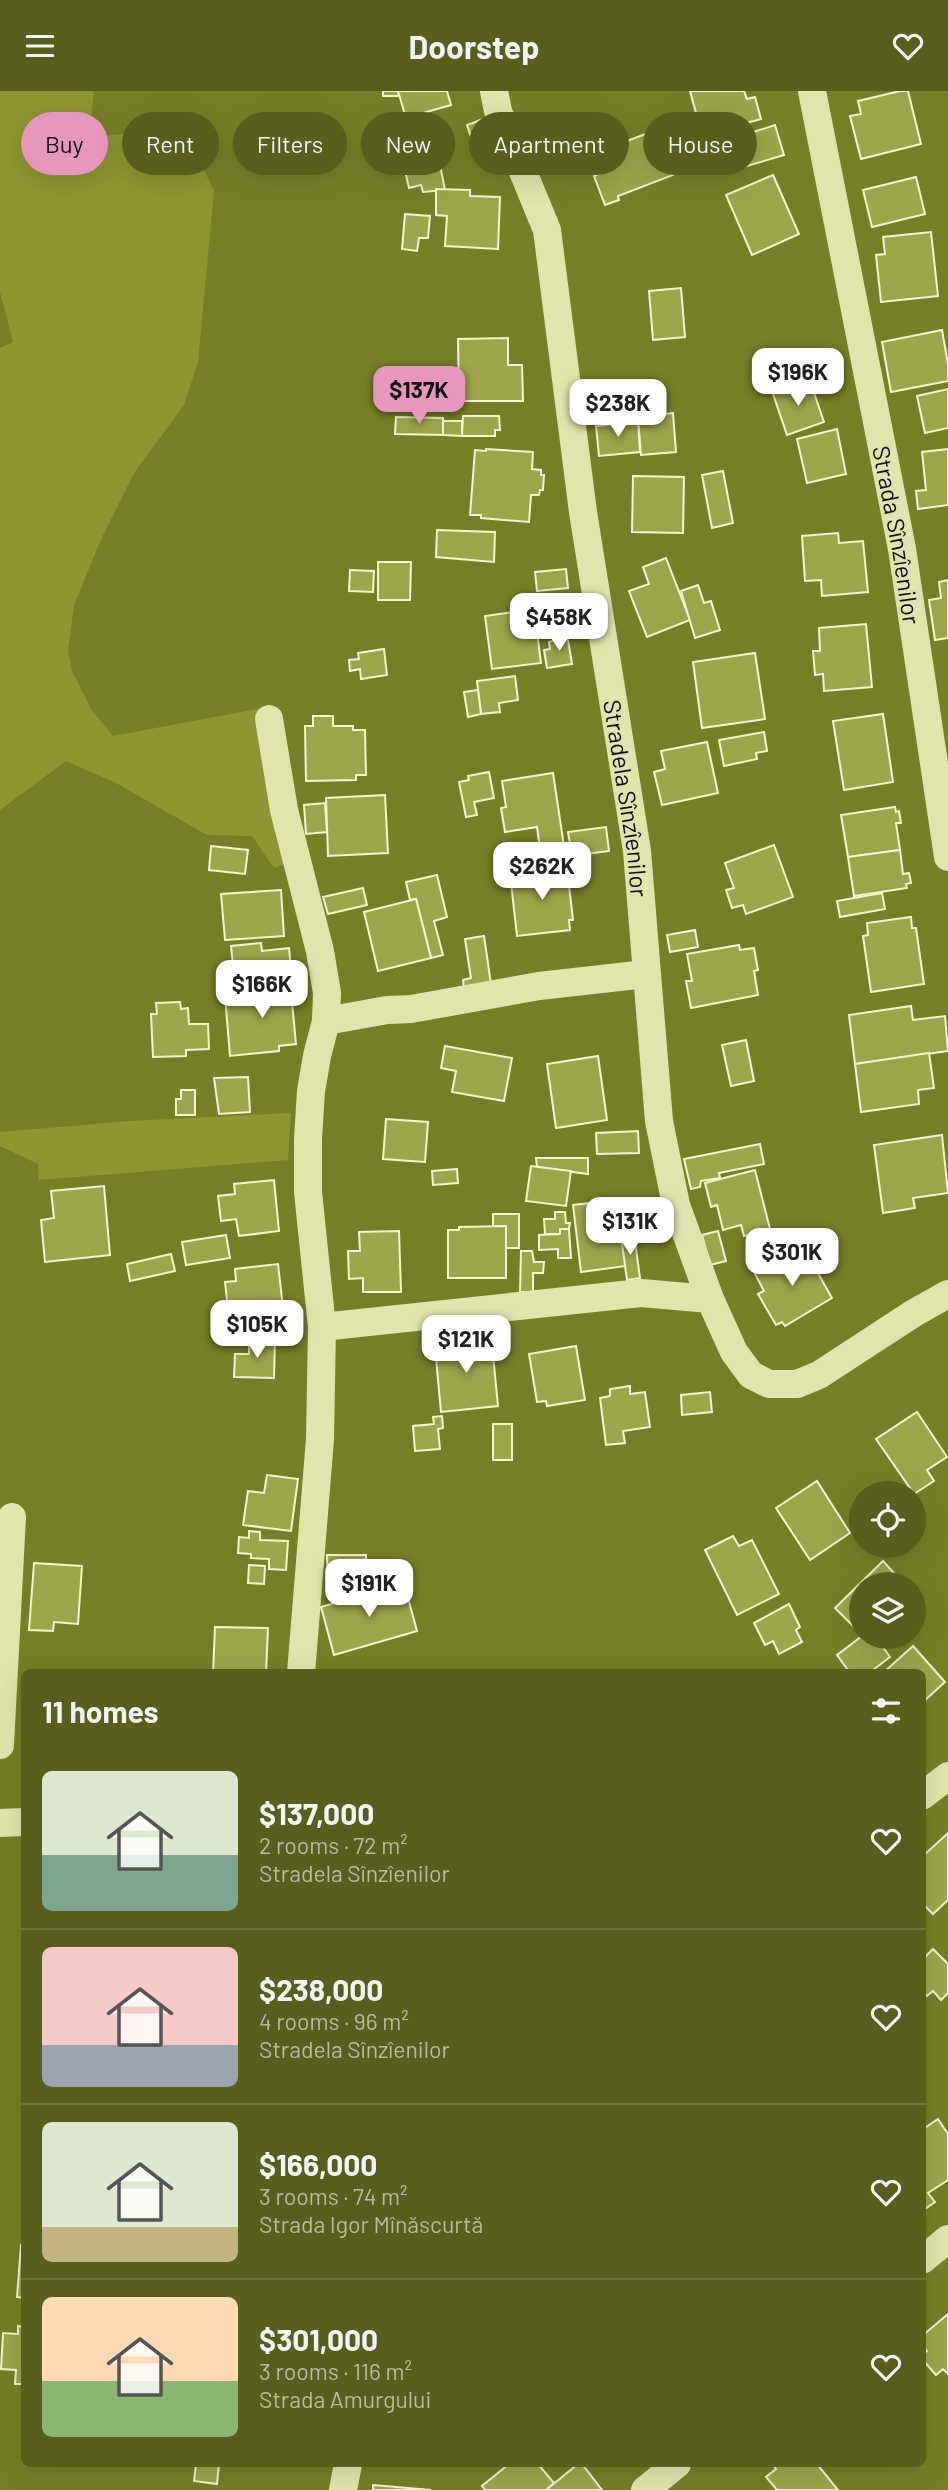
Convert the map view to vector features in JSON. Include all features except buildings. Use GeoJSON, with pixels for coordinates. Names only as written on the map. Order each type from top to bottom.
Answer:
{"type":"FeatureCollection","features":[{"type":"Feature","properties":{"kind":"street","name":"Stradela Sînzîenilor"},"geometry":{"type":"LineString","coordinates":[[494,91],[498,111],[547,230],[583,512],[636,851],[659,1121],[676,1205],[710,1299],[734,1352],[751,1375],[769,1384],[797,1384],[819,1375],[948,1294]]}},
{"type":"Feature","properties":{"kind":"street","name":"Strada Sînzîenilor"},"geometry":{"type":"LineString","coordinates":[[812,91],[902,549],[948,857]]}},
{"type":"Feature","properties":{"kind":"street"},"geometry":{"type":"LineString","coordinates":[[269,719],[284,810],[320,951],[327,993],[326,1021],[311,1091],[308,1139],[308,1192],[322,1327],[320,1439],[301,1669]]}},
{"type":"Feature","properties":{"kind":"street"},"geometry":{"type":"LineString","coordinates":[[326,1021],[539,986],[646,974]]}},
{"type":"Feature","properties":{"kind":"street"},"geometry":{"type":"LineString","coordinates":[[322,1327],[641,1293],[710,1299]]}},
{"type":"Feature","properties":{"kind":"street"},"geometry":{"type":"LineString","coordinates":[[0,1745],[12,1517]]}},
{"type":"Feature","properties":{"kind":"street"},"geometry":{"type":"LineString","coordinates":[[926,1793],[948,1776]]}},
{"type":"Feature","properties":{"kind":"street"},"geometry":{"type":"LineString","coordinates":[[0,1823],[21,1822]]}},
{"type":"Feature","properties":{"kind":"street"},"geometry":{"type":"LineString","coordinates":[[926,2257],[948,2239]]}},
{"type":"Feature","properties":{"kind":"street"},"geometry":{"type":"LineString","coordinates":[[343,2490],[347,2467]]}},
{"type":"Feature","properties":{"kind":"street"},"geometry":{"type":"LineString","coordinates":[[645,2490],[673,2467]]}},
{"type":"Feature","properties":{"kind":"green space"},"geometry":{"type":"Polygon","coordinates":[[[0,91],[94,91],[92,112],[21,112],[21,175],[108,175],[108,135],[122,134],[122,175],[206,175],[214,191],[198,362],[184,405],[134,473],[102,537],[74,605],[68,651],[72,671],[91,709],[113,736],[258,709],[281,714],[307,856],[274,868],[252,836],[207,835],[116,783],[66,761],[0,810],[0,348],[13,342],[0,292],[0,91]]]}},
{"type":"Feature","properties":{"kind":"green space"},"geometry":{"type":"Polygon","coordinates":[[[291,1113],[288,1160],[39,1180],[38,1164],[0,1146],[0,1132],[130,1121],[291,1113]]]}}]}
